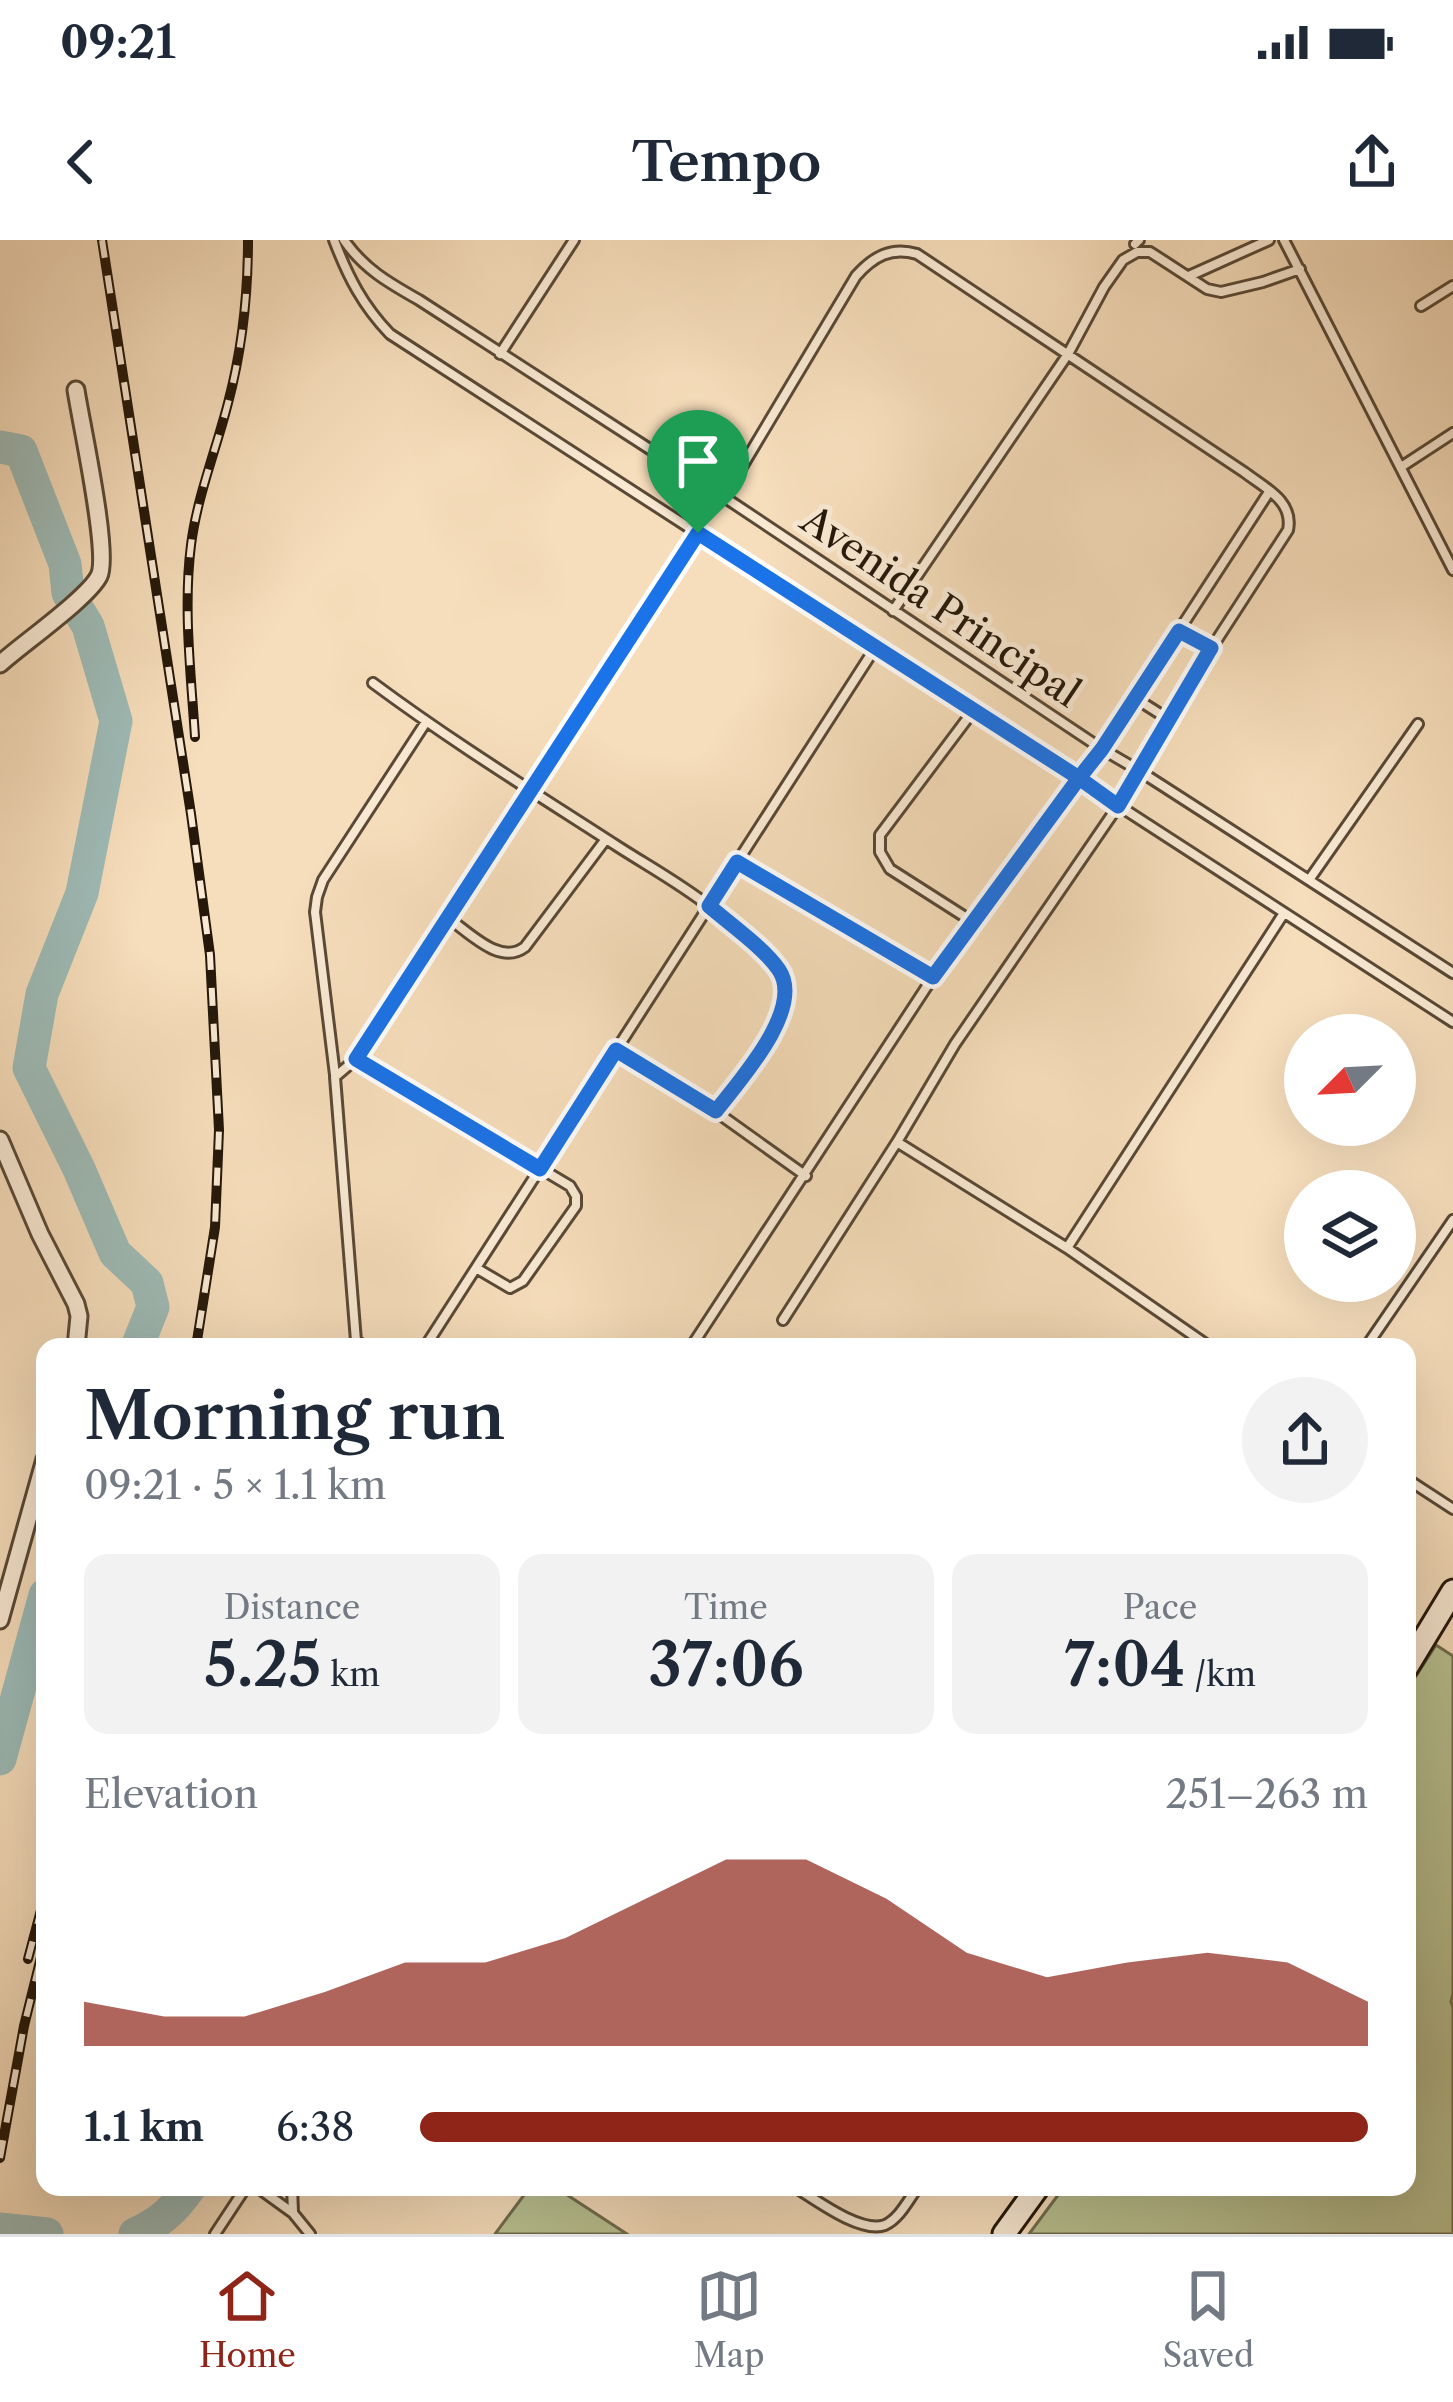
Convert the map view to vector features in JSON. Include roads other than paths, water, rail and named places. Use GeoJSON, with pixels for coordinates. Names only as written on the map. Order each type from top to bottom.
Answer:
{"type":"FeatureCollection","features":[{"type":"Feature","properties":{"kind":"street"},"geometry":{"type":"LineString","coordinates":[[0,664],[87,591],[100,574],[102,550],[76,390]]}},
{"type":"Feature","properties":{"kind":"street"},"geometry":{"type":"LineString","coordinates":[[0,1139],[76,1304],[77,1338]]}},
{"type":"Feature","properties":{"kind":"street"},"geometry":{"type":"LineString","coordinates":[[0,1620],[36,1491]]}},
{"type":"Feature","properties":{"kind":"street"},"geometry":{"type":"LineString","coordinates":[[1416,1651],[1453,1591]]}},
{"type":"Feature","properties":{"kind":"street"},"geometry":{"type":"LineString","coordinates":[[1004,2234],[1031,2196]]}},
{"type":"Feature","properties":{"kind":"lane","name":"Avenida Principal"},"geometry":{"type":"LineString","coordinates":[[334,240],[366,309],[390,334],[1453,1022]]}},
{"type":"Feature","properties":{"kind":"lane","name":"Avenida Principal"},"geometry":{"type":"LineString","coordinates":[[344,240],[376,277],[724,497],[1102,749],[1453,973]]}},
{"type":"Feature","properties":{"kind":"lane"},"geometry":{"type":"LineString","coordinates":[[500,353],[574,240]]}},
{"type":"Feature","properties":{"kind":"lane"},"geometry":{"type":"LineString","coordinates":[[1188,277],[1270,240]]}},
{"type":"Feature","properties":{"kind":"lane"},"geometry":{"type":"LineString","coordinates":[[1284,240],[1453,571]]}},
{"type":"Feature","properties":{"kind":"lane"},"geometry":{"type":"LineString","coordinates":[[893,610],[1068,354],[1118,264],[1133,254],[1137,244],[1207,289],[1221,292],[1300,269]]}},
{"type":"Feature","properties":{"kind":"lane"},"geometry":{"type":"LineString","coordinates":[[724,497],[856,276],[868,263],[891,251],[905,250],[1244,472],[1286,505],[1290,520],[1118,806],[955,1044],[782,1320]]}},
{"type":"Feature","properties":{"kind":"lane"},"geometry":{"type":"LineString","coordinates":[[1421,306],[1453,286]]}},
{"type":"Feature","properties":{"kind":"lane"},"geometry":{"type":"LineString","coordinates":[[1401,467],[1453,433]]}},
{"type":"Feature","properties":{"kind":"lane"},"geometry":{"type":"LineString","coordinates":[[697,1338],[933,977],[1102,749],[1269,492]]}},
{"type":"Feature","properties":{"kind":"lane"},"geometry":{"type":"LineString","coordinates":[[335,1077],[356,1059],[698,533]]}},
{"type":"Feature","properties":{"kind":"lane"},"geometry":{"type":"LineString","coordinates":[[1179,631],[1211,648]]}},
{"type":"Feature","properties":{"kind":"lane"},"geometry":{"type":"LineString","coordinates":[[431,1338],[874,648]]}},
{"type":"Feature","properties":{"kind":"lane"},"geometry":{"type":"LineString","coordinates":[[373,683],[709,906],[777,967],[788,994],[776,1025],[716,1111]]}},
{"type":"Feature","properties":{"kind":"lane"},"geometry":{"type":"LineString","coordinates":[[1136,698],[1168,719]]}},
{"type":"Feature","properties":{"kind":"lane"},"geometry":{"type":"LineString","coordinates":[[973,711],[880,835],[880,852],[890,868],[974,922]]}},
{"type":"Feature","properties":{"kind":"lane"},"geometry":{"type":"LineString","coordinates":[[356,1338],[317,897],[323,880],[426,722]]}},
{"type":"Feature","properties":{"kind":"lane"},"geometry":{"type":"LineString","coordinates":[[1309,880],[1418,724]]}},
{"type":"Feature","properties":{"kind":"lane"},"geometry":{"type":"LineString","coordinates":[[448,918],[500,953],[517,953],[606,839]]}},
{"type":"Feature","properties":{"kind":"lane"},"geometry":{"type":"LineString","coordinates":[[737,862],[933,977]]}},
{"type":"Feature","properties":{"kind":"lane"},"geometry":{"type":"LineString","coordinates":[[1067,1248],[1284,913]]}},
{"type":"Feature","properties":{"kind":"lane"},"geometry":{"type":"LineString","coordinates":[[616,1050],[716,1111],[806,1175]]}},
{"type":"Feature","properties":{"kind":"lane"},"geometry":{"type":"LineString","coordinates":[[356,1059],[570,1186],[576,1196],[575,1206],[523,1281],[509,1288],[476,1268]]}},
{"type":"Feature","properties":{"kind":"lane"},"geometry":{"type":"LineString","coordinates":[[897,1142],[1067,1248],[1197,1338]]}},
{"type":"Feature","properties":{"kind":"lane"},"geometry":{"type":"LineString","coordinates":[[1372,1338],[1453,1220]]}},
{"type":"Feature","properties":{"kind":"lane"},"geometry":{"type":"LineString","coordinates":[[1416,1485],[1453,1509]]}},
{"type":"Feature","properties":{"kind":"lane"},"geometry":{"type":"LineString","coordinates":[[215,2234],[240,2196]]}},
{"type":"Feature","properties":{"kind":"lane"},"geometry":{"type":"LineString","coordinates":[[269,2196],[293,2213],[310,2234]]}},
{"type":"Feature","properties":{"kind":"lane"},"geometry":{"type":"LineString","coordinates":[[292,2196],[293,2213]]}},
{"type":"Feature","properties":{"kind":"lane"},"geometry":{"type":"LineString","coordinates":[[810,2196],[862,2227],[875,2228],[899,2215],[912,2196]]}},
{"type":"Feature","properties":{"kind":"waterway"},"geometry":{"type":"LineString","coordinates":[[0,447],[21,451],[65,564],[68,593],[88,626],[116,721],[82,893],[42,994],[29,1068],[115,1253],[147,1283],[153,1307],[141,1338]]}},
{"type":"Feature","properties":{"kind":"waterway"},"geometry":{"type":"LineString","coordinates":[[0,1759],[36,1628]]}},
{"type":"Feature","properties":{"kind":"waterway"},"geometry":{"type":"LineString","coordinates":[[135,2234],[166,2215],[183,2196]]}},
{"type":"Feature","properties":{"kind":"waterway"},"geometry":{"type":"LineString","coordinates":[[0,2229],[47,2234]]}},
{"type":"Feature","properties":{"kind":"railway"},"geometry":{"type":"LineString","coordinates":[[102,240],[210,955],[219,1130],[215,1227],[197,1338]]}},
{"type":"Feature","properties":{"kind":"railway"},"geometry":{"type":"LineString","coordinates":[[195,737],[188,617],[191,545],[237,363],[248,240]]}},
{"type":"Feature","properties":{"kind":"railway"},"geometry":{"type":"LineString","coordinates":[[28,1959],[36,1929]]}},
{"type":"Feature","properties":{"kind":"railway"},"geometry":{"type":"LineString","coordinates":[[0,2158],[36,1977]]}}]}
